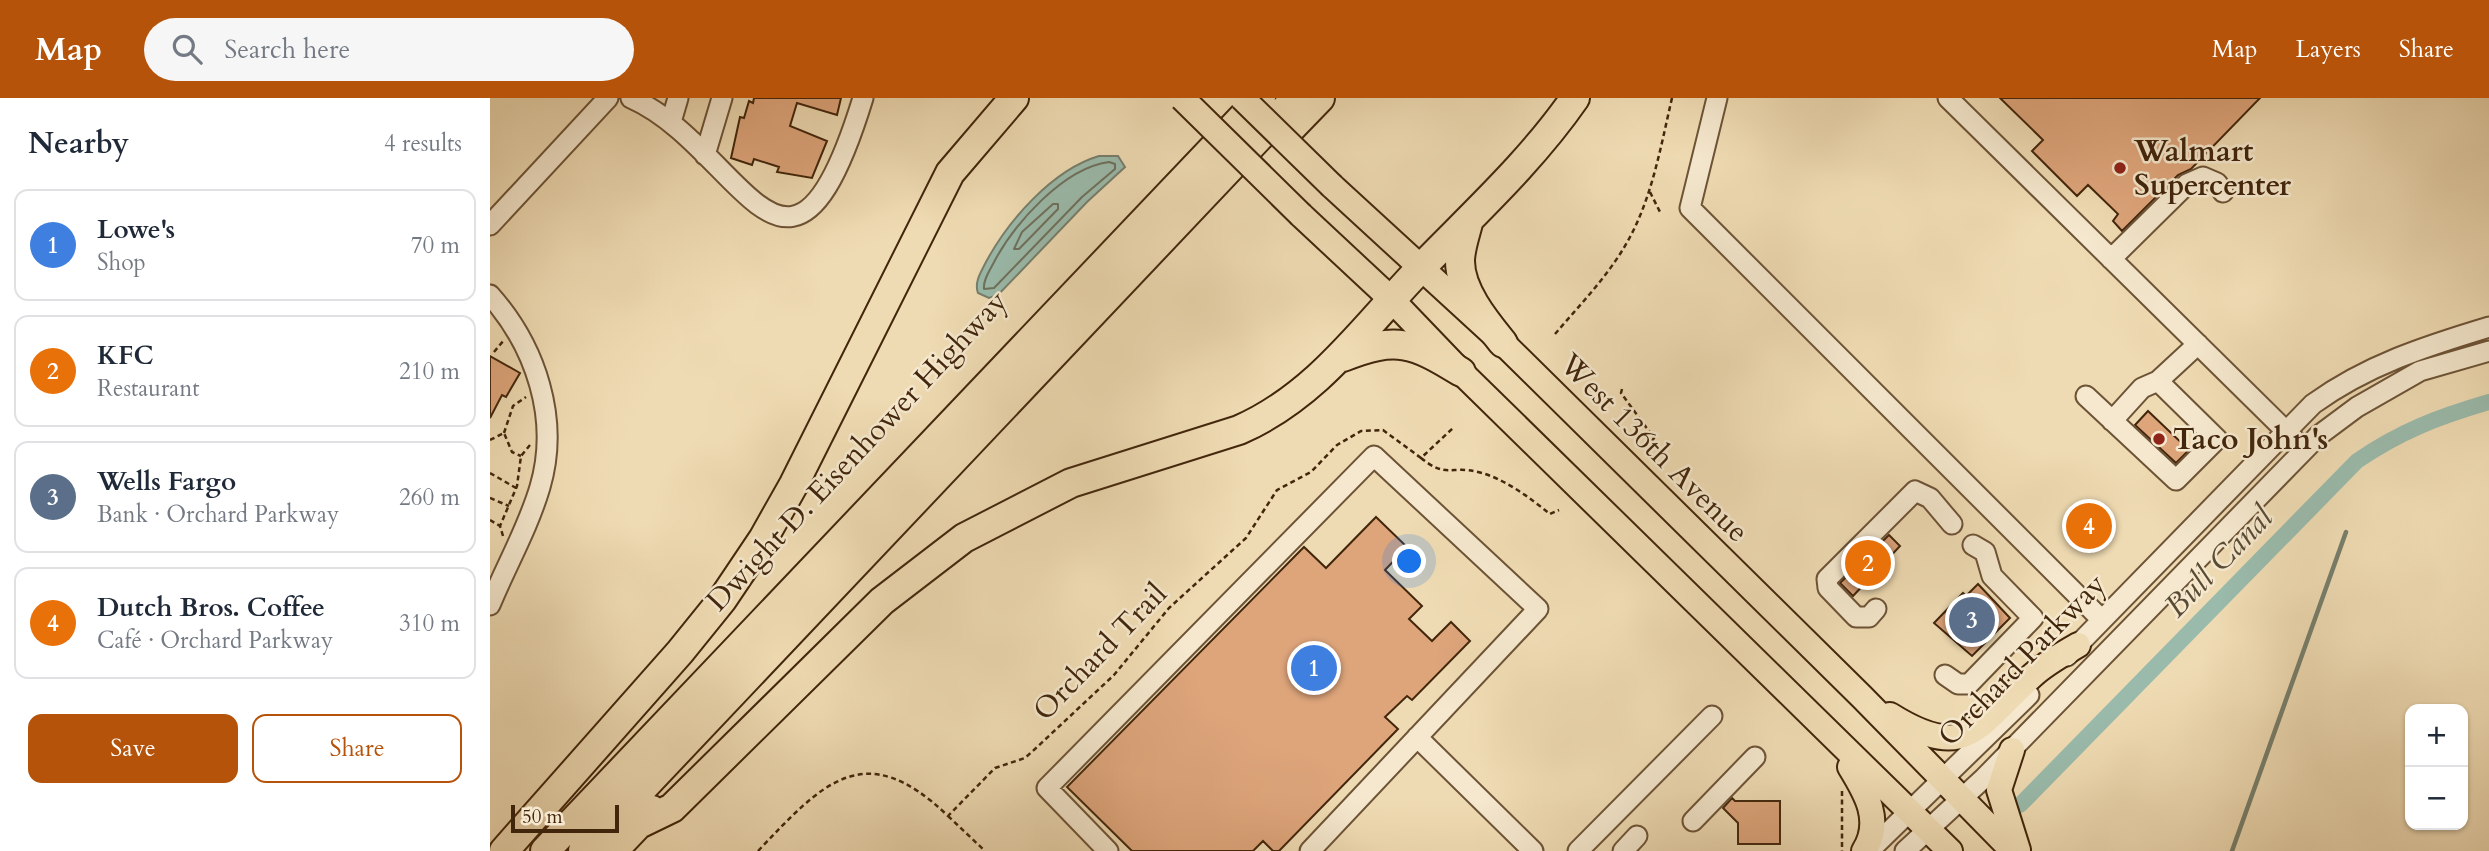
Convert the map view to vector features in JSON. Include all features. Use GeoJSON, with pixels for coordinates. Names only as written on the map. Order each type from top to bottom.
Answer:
{"type":"FeatureCollection","features":[{"type":"Feature","properties":{"kind":"highway"},"geometry":{"type":"LineString","coordinates":[[504,851],[680,652],[735,580],[794,484],[950,173],[1014,98]]}},
{"type":"Feature","properties":{"kind":"highway","name":"Dwight D. Eisenhower Highway"},"geometry":{"type":"LineString","coordinates":[[527,851],[1240,98]]}},
{"type":"Feature","properties":{"kind":"highway"},"geometry":{"type":"LineString","coordinates":[[545,851],[1261,98]]}},
{"type":"Feature","properties":{"kind":"highway"},"geometry":{"type":"LineString","coordinates":[[583,851],[1296,98]]}},
{"type":"Feature","properties":{"kind":"highway"},"geometry":{"type":"LineString","coordinates":[[613,851],[876,563],[1320,98]]}},
{"type":"Feature","properties":{"kind":"highway"},"geometry":{"type":"LineString","coordinates":[[639,824],[672,808],[882,601],[964,538],[1071,483],[1220,439],[1266,419],[1304,393],[1391,299],[1468,223],[1535,149],[1575,98]]}},
{"type":"Feature","properties":{"kind":"highway"},"geometry":{"type":"LineString","coordinates":[[1468,223],[1460,260],[1463,276],[1471,295],[1503,344]]}},
{"type":"Feature","properties":{"kind":"highway"},"geometry":{"type":"LineString","coordinates":[[1337,360],[1374,345],[1393,344],[1426,352],[1461,372]]}},
{"type":"Feature","properties":{"kind":"main road"},"geometry":{"type":"LineString","coordinates":[[1182,98],[1391,299],[1461,372],[1950,851]]}},
{"type":"Feature","properties":{"kind":"main road","name":"West 136th Avenue"},"geometry":{"type":"LineString","coordinates":[[1240,98],[1503,344],[1862,697],[2013,851]]}},
{"type":"Feature","properties":{"kind":"main road"},"geometry":{"type":"LineString","coordinates":[[1862,697],[1928,736],[1948,739],[1965,736],[1977,729],[2036,672],[2078,645]]}},
{"type":"Feature","properties":{"kind":"main road"},"geometry":{"type":"LineString","coordinates":[[1829,734],[1863,789],[1872,809],[1872,831],[1864,851]]}},
{"type":"Feature","properties":{"kind":"main road"},"geometry":{"type":"LineString","coordinates":[[2012,750],[1999,790],[2018,851]]}},
{"type":"Feature","properties":{"kind":"street"},"geometry":{"type":"LineString","coordinates":[[490,225],[608,98]]}},
{"type":"Feature","properties":{"kind":"street"},"geometry":{"type":"LineString","coordinates":[[631,98],[671,122],[753,202],[783,217],[794,217],[807,211],[817,201],[841,165],[863,98]]}},
{"type":"Feature","properties":{"kind":"street"},"geometry":{"type":"LineString","coordinates":[[671,122],[678,98]]}},
{"type":"Feature","properties":{"kind":"street"},"geometry":{"type":"LineString","coordinates":[[705,155],[722,98]]}},
{"type":"Feature","properties":{"kind":"street"},"geometry":{"type":"LineString","coordinates":[[1717,98],[1690,208],[2102,620]]}},
{"type":"Feature","properties":{"kind":"street"},"geometry":{"type":"LineString","coordinates":[[1948,98],[2305,450]]}},
{"type":"Feature","properties":{"kind":"street"},"geometry":{"type":"LineString","coordinates":[[2110,258],[2187,184],[2203,177],[2217,183],[2223,191]]}},
{"type":"Feature","properties":{"kind":"street"},"geometry":{"type":"LineString","coordinates":[[490,295],[516,331],[533,363],[550,426],[540,488],[490,605]]}},
{"type":"Feature","properties":{"kind":"street","name":"Orchard Parkway"},"geometry":{"type":"LineString","coordinates":[[1952,791],[2078,645],[2315,402],[2368,370],[2414,350],[2489,327]]}},
{"type":"Feature","properties":{"kind":"street"},"geometry":{"type":"LineString","coordinates":[[2112,421],[2142,388],[2158,381],[2198,344]]}},
{"type":"Feature","properties":{"kind":"street","name":"Orchard Parkway"},"geometry":{"type":"LineString","coordinates":[[1869,851],[1917,821],[1952,791],[2012,750],[2333,424],[2397,382],[2420,371],[2489,351]]}},
{"type":"Feature","properties":{"kind":"street"},"geometry":{"type":"LineString","coordinates":[[2086,396],[2176,481],[2215,442],[2216,436],[2158,381]]}},
{"type":"Feature","properties":{"kind":"street"},"geometry":{"type":"LineString","coordinates":[[1108,851],[1047,788],[1374,456],[1538,609],[1310,851]]}},
{"type":"Feature","properties":{"kind":"street"},"geometry":{"type":"LineString","coordinates":[[1876,609],[1868,617],[1856,617],[1828,588],[1827,579],[1907,496],[1915,491],[1930,498],[1952,524]]}},
{"type":"Feature","properties":{"kind":"street"},"geometry":{"type":"LineString","coordinates":[[1945,675],[1958,684],[1969,684],[2033,618],[1992,576],[1985,552],[1973,545]]}},
{"type":"Feature","properties":{"kind":"street"},"geometry":{"type":"LineString","coordinates":[[1577,851],[1712,716]]}},
{"type":"Feature","properties":{"kind":"street"},"geometry":{"type":"LineString","coordinates":[[1417,737],[1533,851]]}},
{"type":"Feature","properties":{"kind":"street"},"geometry":{"type":"LineString","coordinates":[[1693,821],[1755,757]]}},
{"type":"Feature","properties":{"kind":"street","name":"Orchard Parkway"},"geometry":{"type":"LineString","coordinates":[[1905,851],[1917,821]]}},
{"type":"Feature","properties":{"kind":"street"},"geometry":{"type":"LineString","coordinates":[[1623,851],[1637,835]]}},
{"type":"Feature","properties":{"kind":"path"},"geometry":{"type":"LineString","coordinates":[[1555,334],[1623,250],[1649,190],[1672,98]]}},
{"type":"Feature","properties":{"kind":"path"},"geometry":{"type":"LineString","coordinates":[[1649,190],[1661,214]]}},
{"type":"Feature","properties":{"kind":"path"},"geometry":{"type":"LineString","coordinates":[[494,352],[504,340]]}},
{"type":"Feature","properties":{"kind":"path"},"geometry":{"type":"LineString","coordinates":[[1622,389],[1621,393],[1654,438],[1648,446]]}},
{"type":"Feature","properties":{"kind":"path"},"geometry":{"type":"LineString","coordinates":[[521,456],[512,452],[504,433],[513,406],[528,395],[529,407]]}},
{"type":"Feature","properties":{"kind":"path"},"geometry":{"type":"LineString","coordinates":[[1421,458],[1454,428]]}},
{"type":"Feature","properties":{"kind":"path","name":"Orchard Trail"},"geometry":{"type":"LineString","coordinates":[[948,816],[995,768],[1025,758],[1035,750],[1114,674],[1169,608],[1245,538],[1278,490],[1311,472],[1337,445],[1361,431],[1383,430],[1437,471],[1478,472],[1523,494],[1550,514],[1559,510]]}},
{"type":"Feature","properties":{"kind":"path"},"geometry":{"type":"LineString","coordinates":[[490,440],[504,433]]}},
{"type":"Feature","properties":{"kind":"path"},"geometry":{"type":"LineString","coordinates":[[500,526],[516,488],[521,456],[531,443]]}},
{"type":"Feature","properties":{"kind":"path"},"geometry":{"type":"LineString","coordinates":[[490,473],[516,488]]}},
{"type":"Feature","properties":{"kind":"path"},"geometry":{"type":"LineString","coordinates":[[490,498],[509,506]]}},
{"type":"Feature","properties":{"kind":"path"},"geometry":{"type":"LineString","coordinates":[[490,520],[500,526],[506,542]]}},
{"type":"Feature","properties":{"kind":"path"},"geometry":{"type":"LineString","coordinates":[[758,851],[815,793],[841,779],[855,776],[887,776],[902,781],[929,798],[985,851]]}},
{"type":"Feature","properties":{"kind":"path"},"geometry":{"type":"LineString","coordinates":[[1843,781],[1843,851]]}},
{"type":"Feature","properties":{"kind":"water"},"geometry":{"type":"Polygon","coordinates":[[[1099,156],[1118,156],[1125,167],[1087,202],[998,295],[989,298],[978,293],[977,281],[982,270],[995,246],[1019,214],[1048,185],[1082,163],[1099,156]]]}},
{"type":"Feature","properties":{"kind":"building"},"geometry":{"type":"Polygon","coordinates":[[[754,98],[841,98],[837,115],[797,103],[790,126],[827,141],[812,178],[777,172],[779,167],[754,159],[752,165],[731,158],[740,117],[744,118],[749,101],[753,103],[754,98]]]}},
{"type":"Feature","properties":{"kind":"building","name":"Walmart Supercenter"},"geometry":{"type":"Polygon","coordinates":[[[2000,98],[2260,98],[2191,169],[2178,175],[2122,231],[2113,221],[2118,214],[2088,185],[2077,196],[2032,151],[2043,140],[2000,98]]]}},
{"type":"Feature","properties":{"kind":"building"},"geometry":{"type":"Polygon","coordinates":[[[490,356],[520,373],[506,397],[502,395],[490,418],[490,356]]]}},
{"type":"Feature","properties":{"kind":"building","name":"Taco John's"},"geometry":{"type":"Polygon","coordinates":[[[2148,411],[2189,450],[2176,463],[2135,425],[2148,411]]]}},
{"type":"Feature","properties":{"kind":"building"},"geometry":{"type":"Polygon","coordinates":[[[2084,511],[2104,531],[2095,540],[2075,521],[2084,511]]]}},
{"type":"Feature","properties":{"kind":"building"},"geometry":{"type":"Polygon","coordinates":[[[1376,517],[1407,547],[1385,570],[1422,606],[1409,619],[1432,641],[1451,622],[1470,641],[1412,700],[1407,696],[1385,717],[1398,729],[1279,851],[1273,851],[1263,841],[1253,851],[1132,851],[1067,787],[1304,547],[1326,568],[1376,517]]]}},
{"type":"Feature","properties":{"kind":"building"},"geometry":{"type":"Polygon","coordinates":[[[1889,535],[1900,546],[1853,596],[1840,583],[1889,535]]]}},
{"type":"Feature","properties":{"kind":"building"},"geometry":{"type":"Polygon","coordinates":[[[1978,584],[2010,618],[1972,656],[1934,623],[1963,593],[1966,596],[1978,584]]]}},
{"type":"Feature","properties":{"kind":"building"},"geometry":{"type":"Polygon","coordinates":[[[1732,798],[1735,801],[1780,801],[1780,844],[1738,844],[1738,823],[1723,808],[1732,798]]]}},
{"type":"Feature","properties":{"kind":"waterway","name":"Bull Canal"},"geometry":{"type":"LineString","coordinates":[[2020,805],[2357,461],[2420,426],[2489,402]]}},
{"type":"Feature","properties":{"kind":"waterway"},"geometry":{"type":"LineString","coordinates":[[2232,851],[2346,532]]}},
{"type":"Feature","properties":{"kind":"place","name":"Walmart Supercenter"},"geometry":{"type":"Point","coordinates":[2120,168]}},
{"type":"Feature","properties":{"kind":"place","name":"Taco John's"},"geometry":{"type":"Point","coordinates":[2159,439]}},
{"type":"Feature","properties":{"kind":"place","name":"Dutch Bros. Coffee"},"geometry":{"type":"Point","coordinates":[2089,526]}},
{"type":"Feature","properties":{"kind":"place","name":"KFC"},"geometry":{"type":"Point","coordinates":[1868,563]}},
{"type":"Feature","properties":{"kind":"place","name":"Wells Fargo"},"geometry":{"type":"Point","coordinates":[1972,620]}},
{"type":"Feature","properties":{"kind":"place","name":"Lowe's"},"geometry":{"type":"Point","coordinates":[1314,668]}}]}
